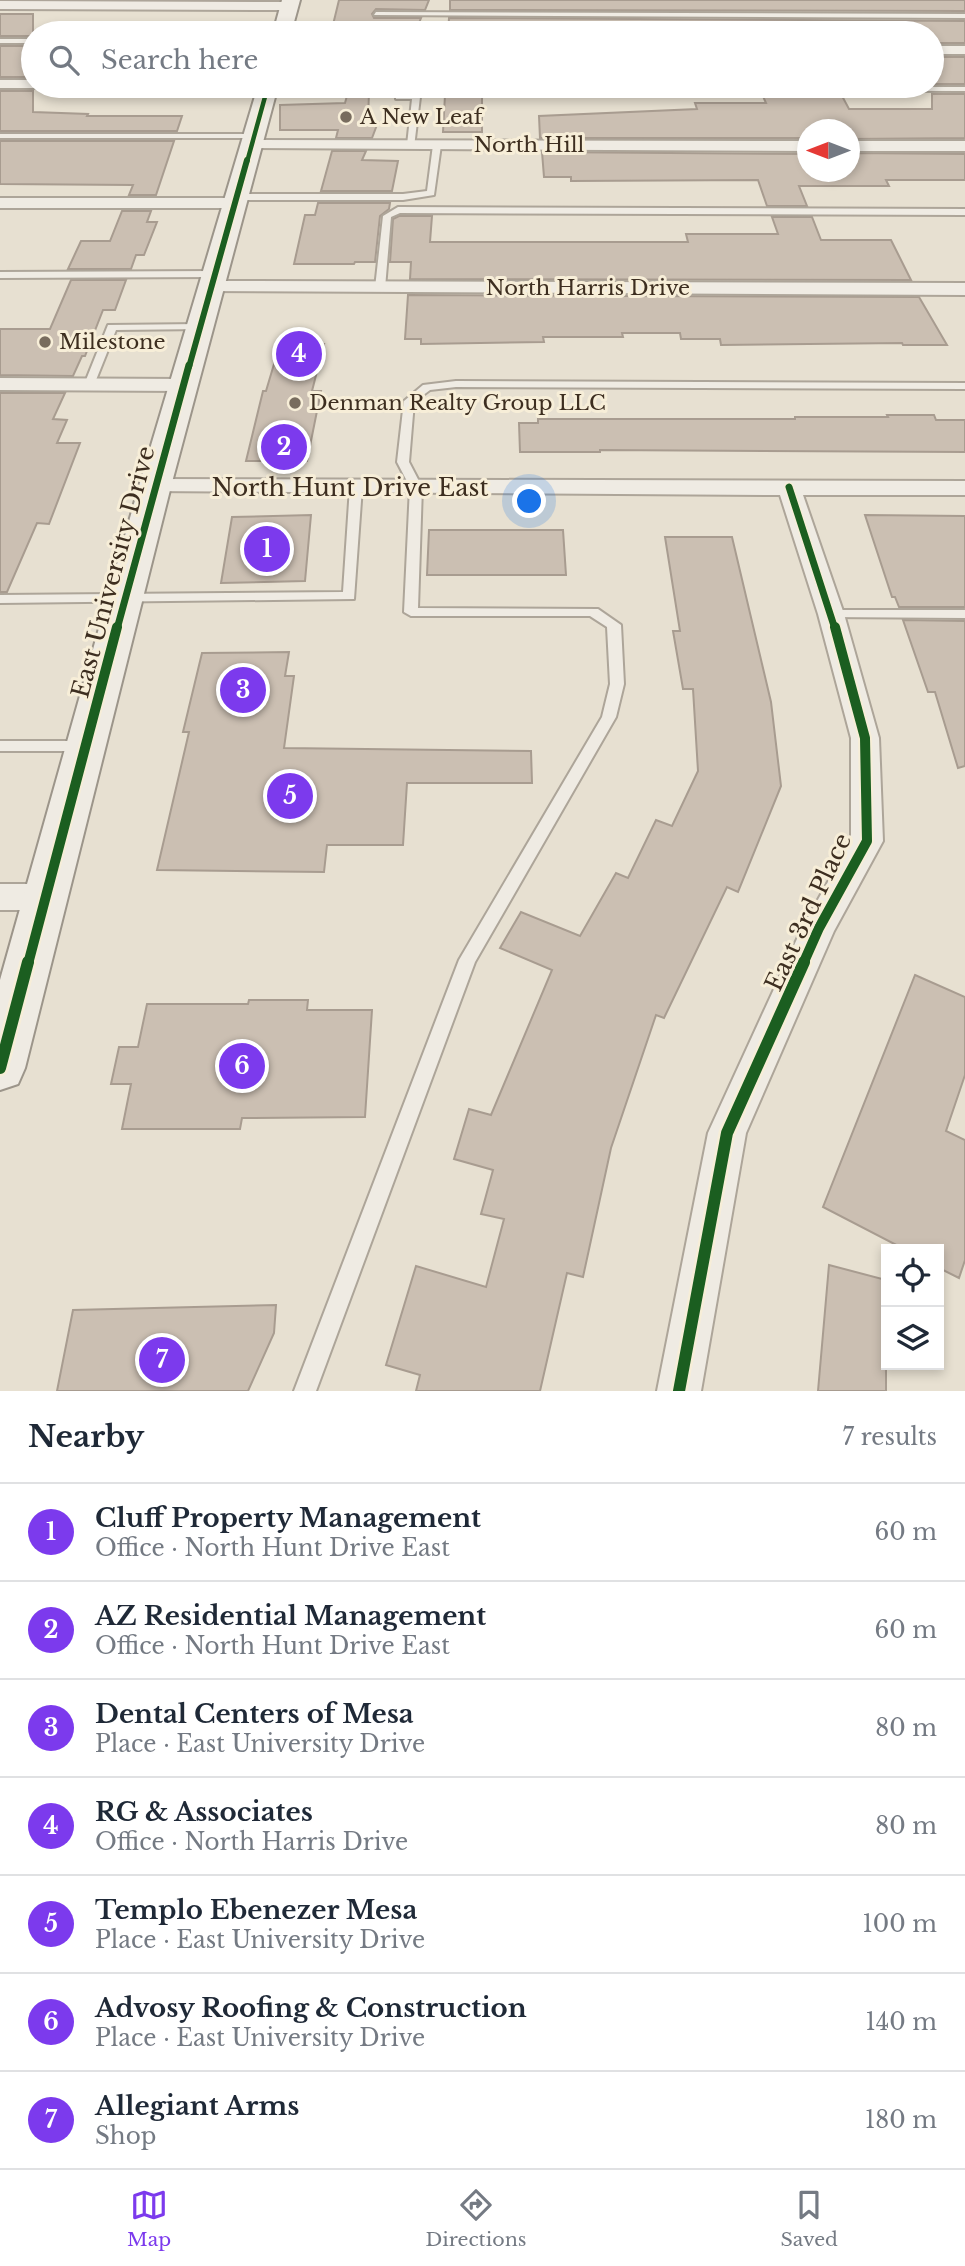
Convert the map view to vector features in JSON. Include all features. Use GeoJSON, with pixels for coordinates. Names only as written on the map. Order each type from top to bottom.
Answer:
{"type":"FeatureCollection","features":[{"type":"Feature","properties":{"kind":"main road"},"geometry":{"type":"LineString","coordinates":[[285,21],[290,3]]}},
{"type":"Feature","properties":{"kind":"main road","name":"East University Drive"},"geometry":{"type":"LineString","coordinates":[[0,1069],[48,897],[155,486],[265,98]]}},
{"type":"Feature","properties":{"kind":"street"},"geometry":{"type":"LineString","coordinates":[[0,5],[290,3]]}},
{"type":"Feature","properties":{"kind":"street"},"geometry":{"type":"LineString","coordinates":[[944,50],[965,50]]}},
{"type":"Feature","properties":{"kind":"street"},"geometry":{"type":"LineString","coordinates":[[0,83],[21,84]]}},
{"type":"Feature","properties":{"kind":"street","name":"North Hill"},"geometry":{"type":"LineString","coordinates":[[252,140],[411,145],[797,146]]}},
{"type":"Feature","properties":{"kind":"street"},"geometry":{"type":"LineString","coordinates":[[860,146],[965,146]]}},
{"type":"Feature","properties":{"kind":"street"},"geometry":{"type":"LineString","coordinates":[[0,203],[235,200]]}},
{"type":"Feature","properties":{"kind":"street","name":"North Harris Drive"},"geometry":{"type":"LineString","coordinates":[[213,281],[380,288],[965,289]]}},
{"type":"Feature","properties":{"kind":"street"},"geometry":{"type":"LineString","coordinates":[[0,384],[184,385]]}},
{"type":"Feature","properties":{"kind":"street","name":"North Hunt Drive East"},"geometry":{"type":"LineString","coordinates":[[155,486],[965,488]]}},
{"type":"Feature","properties":{"kind":"street","name":"East 3rd Place"},"geometry":{"type":"LineString","coordinates":[[680,1391],[727,1133],[819,928],[867,841],[865,738],[831,614],[789,487]]}},
{"type":"Feature","properties":{"kind":"street"},"geometry":{"type":"LineString","coordinates":[[0,897],[48,897]]}},
{"type":"Feature","properties":{"kind":"lane"},"geometry":{"type":"LineString","coordinates":[[376,14],[965,16]]}},
{"type":"Feature","properties":{"kind":"lane"},"geometry":{"type":"LineString","coordinates":[[0,41],[21,41]]}},
{"type":"Feature","properties":{"kind":"lane"},"geometry":{"type":"LineString","coordinates":[[944,89],[965,89]]}},
{"type":"Feature","properties":{"kind":"lane"},"geometry":{"type":"LineString","coordinates":[[411,145],[416,98]]}},
{"type":"Feature","properties":{"kind":"lane"},"geometry":{"type":"LineString","coordinates":[[0,136],[252,140]]}},
{"type":"Feature","properties":{"kind":"lane"},"geometry":{"type":"LineString","coordinates":[[235,200],[403,197],[431,193],[437,145]]}},
{"type":"Feature","properties":{"kind":"lane"},"geometry":{"type":"LineString","coordinates":[[380,288],[387,216],[398,210],[965,212]]}},
{"type":"Feature","properties":{"kind":"lane"},"geometry":{"type":"LineString","coordinates":[[0,275],[213,281]]}},
{"type":"Feature","properties":{"kind":"lane"},"geometry":{"type":"LineString","coordinates":[[89,385],[112,327],[200,327]]}},
{"type":"Feature","properties":{"kind":"lane"},"geometry":{"type":"LineString","coordinates":[[305,1391],[467,960],[609,716],[617,684],[614,625],[593,612],[411,612],[416,487],[403,462],[409,401],[427,387],[456,384],[965,386]]}},
{"type":"Feature","properties":{"kind":"lane"},"geometry":{"type":"LineString","coordinates":[[0,599],[348,596],[356,487]]}},
{"type":"Feature","properties":{"kind":"lane"},"geometry":{"type":"LineString","coordinates":[[831,614],[965,614]]}},
{"type":"Feature","properties":{"kind":"lane"},"geometry":{"type":"LineString","coordinates":[[0,746],[87,746]]}},
{"type":"Feature","properties":{"kind":"building"},"geometry":{"type":"Polygon","coordinates":[[[339,0],[429,0],[425,10],[376,9],[372,14],[374,18],[421,18],[420,21],[334,21],[339,0]]]}},
{"type":"Feature","properties":{"kind":"building"},"geometry":{"type":"Polygon","coordinates":[[[450,0],[965,0],[965,11],[450,10],[450,0]]]}},
{"type":"Feature","properties":{"kind":"building"},"geometry":{"type":"Polygon","coordinates":[[[0,14],[33,14],[33,21],[21,21],[21,36],[0,36],[0,14]]]}},
{"type":"Feature","properties":{"kind":"building"},"geometry":{"type":"Polygon","coordinates":[[[449,18],[965,21],[965,43],[944,43],[944,21],[449,21],[449,18]]]}},
{"type":"Feature","properties":{"kind":"building"},"geometry":{"type":"Polygon","coordinates":[[[0,46],[21,46],[21,77],[0,77],[0,46]]]}},
{"type":"Feature","properties":{"kind":"building"},"geometry":{"type":"Polygon","coordinates":[[[944,57],[965,57],[965,84],[944,84],[944,57]]]}},
{"type":"Feature","properties":{"kind":"building"},"geometry":{"type":"Polygon","coordinates":[[[0,91],[21,91],[21,98],[33,98],[33,112],[88,114],[87,116],[182,116],[177,131],[0,131],[0,91]]]}},
{"type":"Feature","properties":{"kind":"building"},"geometry":{"type":"Polygon","coordinates":[[[944,94],[965,94],[965,138],[860,139],[860,119],[797,119],[797,138],[540,138],[539,116],[697,109],[695,103],[766,103],[764,98],[843,98],[849,109],[932,109],[932,98],[944,98],[944,94]]]}},
{"type":"Feature","properties":{"kind":"building"},"geometry":{"type":"Polygon","coordinates":[[[346,98],[369,98],[368,121],[378,122],[372,138],[336,138],[338,130],[280,130],[280,105],[345,103],[346,98]]]}},
{"type":"Feature","properties":{"kind":"building"},"geometry":{"type":"Polygon","coordinates":[[[445,98],[482,98],[482,132],[443,132],[445,98]]]}},
{"type":"Feature","properties":{"kind":"building"},"geometry":{"type":"Polygon","coordinates":[[[0,141],[174,141],[156,195],[129,195],[133,185],[0,184],[0,141]]]}},
{"type":"Feature","properties":{"kind":"building"},"geometry":{"type":"Polygon","coordinates":[[[332,151],[366,151],[362,160],[398,161],[392,191],[321,191],[332,151]]]}},
{"type":"Feature","properties":{"kind":"building"},"geometry":{"type":"Polygon","coordinates":[[[542,152],[797,154],[797,182],[860,182],[860,153],[965,154],[965,180],[886,180],[889,186],[799,186],[807,206],[767,206],[758,180],[571,181],[571,177],[544,177],[542,152]]]}},
{"type":"Feature","properties":{"kind":"building"},"geometry":{"type":"Polygon","coordinates":[[[318,203],[390,203],[389,209],[380,216],[375,262],[294,264],[305,215],[315,215],[318,203]]]}},
{"type":"Feature","properties":{"kind":"building"},"geometry":{"type":"Polygon","coordinates":[[[122,211],[151,211],[147,222],[157,222],[144,255],[136,255],[131,269],[68,269],[81,241],[110,241],[122,211]]]}},
{"type":"Feature","properties":{"kind":"building"},"geometry":{"type":"Polygon","coordinates":[[[399,216],[432,216],[430,242],[688,242],[686,234],[778,234],[772,217],[812,217],[821,240],[891,240],[911,280],[410,279],[411,262],[390,262],[393,219],[399,216]]]}},
{"type":"Feature","properties":{"kind":"building"},"geometry":{"type":"Polygon","coordinates":[[[71,280],[126,280],[115,310],[103,310],[85,356],[82,356],[73,376],[0,375],[0,329],[50,329],[71,280]]]}},
{"type":"Feature","properties":{"kind":"building"},"geometry":{"type":"Polygon","coordinates":[[[408,295],[919,297],[947,345],[721,345],[720,339],[681,339],[680,333],[622,333],[623,337],[543,337],[544,342],[421,344],[421,339],[405,339],[408,295]]]}},
{"type":"Feature","properties":{"kind":"building"},"geometry":{"type":"Polygon","coordinates":[[[280,344],[324,344],[312,391],[321,391],[307,461],[246,461],[263,391],[266,391],[280,344]]]}},
{"type":"Feature","properties":{"kind":"building"},"geometry":{"type":"Polygon","coordinates":[[[0,393],[65,393],[53,419],[67,420],[57,443],[80,443],[49,524],[37,523],[7,592],[0,592],[0,393]]]}},
{"type":"Feature","properties":{"kind":"building"},"geometry":{"type":"Polygon","coordinates":[[[887,415],[934,415],[936,420],[965,420],[965,452],[520,452],[519,423],[538,423],[538,419],[795,419],[888,417],[887,415]]]}},
{"type":"Feature","properties":{"kind":"building"},"geometry":{"type":"Polygon","coordinates":[[[311,515],[305,581],[221,583],[232,517],[311,515]]]}},
{"type":"Feature","properties":{"kind":"building"},"geometry":{"type":"Polygon","coordinates":[[[865,515],[965,516],[965,607],[899,607],[895,597],[892,597],[865,515]]]}},
{"type":"Feature","properties":{"kind":"building"},"geometry":{"type":"Polygon","coordinates":[[[429,530],[563,530],[566,575],[427,575],[429,530]]]}},
{"type":"Feature","properties":{"kind":"building"},"geometry":{"type":"Polygon","coordinates":[[[665,537],[732,537],[771,702],[781,786],[738,892],[727,887],[664,1018],[656,1015],[611,1148],[583,1277],[567,1273],[540,1391],[416,1391],[420,1375],[386,1365],[416,1266],[486,1287],[504,1219],[481,1214],[493,1170],[454,1159],[469,1109],[491,1115],[552,970],[500,948],[521,912],[580,936],[616,873],[628,878],[656,820],[672,826],[698,771],[693,689],[683,689],[673,631],[680,631],[665,537]]]}},
{"type":"Feature","properties":{"kind":"building"},"geometry":{"type":"Polygon","coordinates":[[[903,620],[965,621],[965,766],[958,768],[935,692],[928,692],[903,620]]]}},
{"type":"Feature","properties":{"kind":"building"},"geometry":{"type":"Polygon","coordinates":[[[289,652],[285,676],[294,676],[284,748],[531,751],[532,783],[407,783],[403,845],[327,845],[324,872],[157,870],[189,732],[183,732],[202,653],[289,652]]]}},
{"type":"Feature","properties":{"kind":"building"},"geometry":{"type":"Polygon","coordinates":[[[915,975],[965,997],[965,1075],[946,1131],[965,1140],[965,1260],[959,1278],[944,1270],[944,1244],[894,1244],[823,1207],[915,975]]]}},
{"type":"Feature","properties":{"kind":"building"},"geometry":{"type":"Polygon","coordinates":[[[249,1000],[308,1000],[307,1010],[372,1010],[365,1117],[242,1118],[240,1129],[122,1129],[131,1084],[111,1084],[119,1047],[138,1047],[147,1004],[248,1004],[249,1000]]]}},
{"type":"Feature","properties":{"kind":"building"},"geometry":{"type":"Polygon","coordinates":[[[829,1265],[881,1279],[881,1370],[886,1370],[886,1391],[818,1391],[829,1265]]]}},
{"type":"Feature","properties":{"kind":"building"},"geometry":{"type":"Polygon","coordinates":[[[276,1305],[274,1333],[248,1391],[57,1391],[73,1310],[276,1305]]]}},
{"type":"Feature","properties":{"kind":"cycle path"},"geometry":{"type":"LineString","coordinates":[[0,1068],[155,486],[265,98]]}},
{"type":"Feature","properties":{"kind":"cycle path"},"geometry":{"type":"LineString","coordinates":[[679,1391],[727,1133],[819,928],[867,841],[865,738],[831,614],[789,487]]}},
{"type":"Feature","properties":{"kind":"place","name":"A New Leaf"},"geometry":{"type":"Point","coordinates":[346,117]}},
{"type":"Feature","properties":{"kind":"place","name":"Milestone"},"geometry":{"type":"Point","coordinates":[45,342]}},
{"type":"Feature","properties":{"kind":"place","name":"RG & Associates"},"geometry":{"type":"Point","coordinates":[299,354]}},
{"type":"Feature","properties":{"kind":"place","name":"Denman Realty Group LLC"},"geometry":{"type":"Point","coordinates":[295,403]}},
{"type":"Feature","properties":{"kind":"place","name":"AZ Residential Management"},"geometry":{"type":"Point","coordinates":[284,447]}},
{"type":"Feature","properties":{"kind":"place","name":"Cluff Property Management"},"geometry":{"type":"Point","coordinates":[267,549]}},
{"type":"Feature","properties":{"kind":"place","name":"Dental Centers of Mesa"},"geometry":{"type":"Point","coordinates":[243,690]}},
{"type":"Feature","properties":{"kind":"place","name":"Templo Ebenezer Mesa"},"geometry":{"type":"Point","coordinates":[290,796]}},
{"type":"Feature","properties":{"kind":"place","name":"Advosy Roofing & Construction"},"geometry":{"type":"Point","coordinates":[242,1066]}},
{"type":"Feature","properties":{"kind":"place","name":"Allegiant Arms"},"geometry":{"type":"Point","coordinates":[162,1360]}}]}
